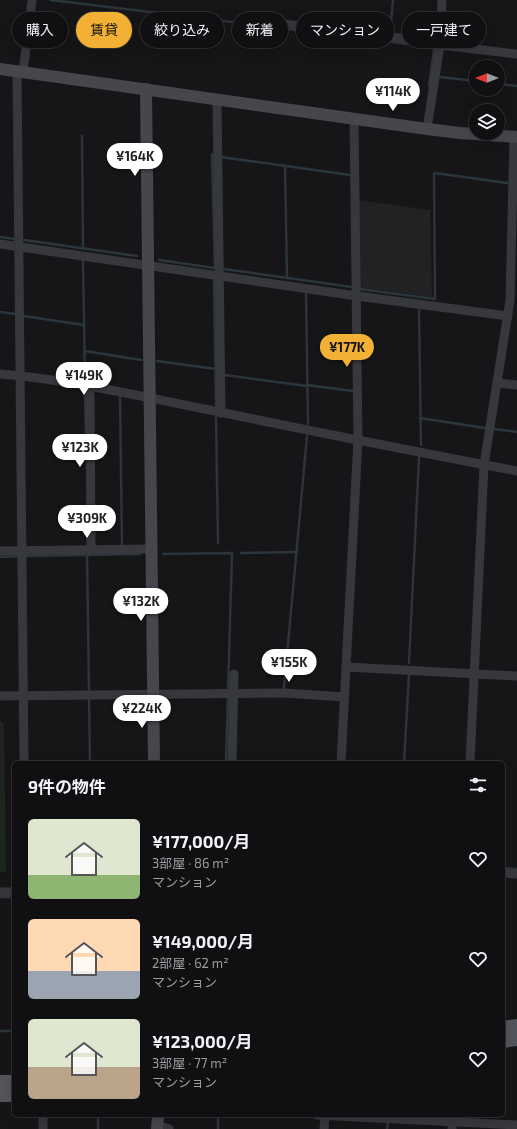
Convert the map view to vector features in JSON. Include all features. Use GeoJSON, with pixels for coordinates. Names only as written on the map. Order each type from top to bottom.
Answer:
{"type":"FeatureCollection","features":[{"type":"Feature","properties":{"kind":"main road"},"geometry":{"type":"LineString","coordinates":[[505,1028],[517,1026]]}},
{"type":"Feature","properties":{"kind":"main road"},"geometry":{"type":"LineString","coordinates":[[505,1041],[517,1039]]}},
{"type":"Feature","properties":{"kind":"main road"},"geometry":{"type":"LineString","coordinates":[[0,1082],[12,1082]]}},
{"type":"Feature","properties":{"kind":"main road"},"geometry":{"type":"LineString","coordinates":[[0,1095],[12,1095]]}},
{"type":"Feature","properties":{"kind":"street"},"geometry":{"type":"LineString","coordinates":[[24,761],[20,72],[32,0]]}},
{"type":"Feature","properties":{"kind":"street"},"geometry":{"type":"LineString","coordinates":[[441,12],[442,0]]}},
{"type":"Feature","properties":{"kind":"street"},"geometry":{"type":"LineString","coordinates":[[288,25],[402,39]]}},
{"type":"Feature","properties":{"kind":"street"},"geometry":{"type":"LineString","coordinates":[[427,129],[439,48]]}},
{"type":"Feature","properties":{"kind":"street"},"geometry":{"type":"LineString","coordinates":[[471,48],[517,54]]}},
{"type":"Feature","properties":{"kind":"street"},"geometry":{"type":"LineString","coordinates":[[0,69],[427,129],[515,137],[514,300],[508,316],[484,464],[470,761]]}},
{"type":"Feature","properties":{"kind":"street"},"geometry":{"type":"LineString","coordinates":[[146,89],[154,761]]}},
{"type":"Feature","properties":{"kind":"street"},"geometry":{"type":"LineString","coordinates":[[217,100],[221,413]]}},
{"type":"Feature","properties":{"kind":"street"},"geometry":{"type":"LineString","coordinates":[[341,761],[358,440],[354,118]]}},
{"type":"Feature","properties":{"kind":"street"},"geometry":{"type":"LineString","coordinates":[[0,244],[357,296],[508,316]]}},
{"type":"Feature","properties":{"kind":"street"},"geometry":{"type":"LineString","coordinates":[[0,374],[21,375],[90,386],[517,471]]}},
{"type":"Feature","properties":{"kind":"street"},"geometry":{"type":"LineString","coordinates":[[497,383],[517,386]]}},
{"type":"Feature","properties":{"kind":"street"},"geometry":{"type":"LineString","coordinates":[[90,386],[91,550]]}},
{"type":"Feature","properties":{"kind":"street"},"geometry":{"type":"LineString","coordinates":[[0,551],[152,549]]}},
{"type":"Feature","properties":{"kind":"street"},"geometry":{"type":"LineString","coordinates":[[346,667],[517,676]]}},
{"type":"Feature","properties":{"kind":"street"},"geometry":{"type":"LineString","coordinates":[[232,761],[230,694],[234,674]]}},
{"type":"Feature","properties":{"kind":"street"},"geometry":{"type":"LineString","coordinates":[[0,696],[284,693],[344,696]]}},
{"type":"Feature","properties":{"kind":"street"},"geometry":{"type":"LineString","coordinates":[[505,874],[517,874]]}},
{"type":"Feature","properties":{"kind":"street"},"geometry":{"type":"LineString","coordinates":[[0,892],[12,892]]}},
{"type":"Feature","properties":{"kind":"street"},"geometry":{"type":"LineString","coordinates":[[43,1117],[43,1129]]}},
{"type":"Feature","properties":{"kind":"street"},"geometry":{"type":"LineString","coordinates":[[324,1129],[325,1117]]}},
{"type":"Feature","properties":{"kind":"street"},"geometry":{"type":"LineString","coordinates":[[361,1117],[517,1125]]}},
{"type":"Feature","properties":{"kind":"shaded area"},"geometry":{"type":"Polygon","coordinates":[[[358,200],[430,210],[432,297],[359,287],[358,200]]]}},
{"type":"Feature","properties":{"kind":"shaded area"},"geometry":{"type":"Polygon","coordinates":[[[0,720],[4,724],[6,872],[0,872],[0,720]]]}},
{"type":"Feature","properties":{"kind":"waterway"},"geometry":{"type":"LineString","coordinates":[[51,0],[150,12]]}},
{"type":"Feature","properties":{"kind":"waterway"},"geometry":{"type":"LineString","coordinates":[[392,12],[393,0]]}},
{"type":"Feature","properties":{"kind":"waterway"},"geometry":{"type":"LineString","coordinates":[[224,21],[402,43]]}},
{"type":"Feature","properties":{"kind":"waterway"},"geometry":{"type":"LineString","coordinates":[[429,86],[434,50]]}},
{"type":"Feature","properties":{"kind":"waterway"},"geometry":{"type":"LineString","coordinates":[[440,77],[469,80]]}},
{"type":"Feature","properties":{"kind":"waterway"},"geometry":{"type":"LineString","coordinates":[[505,85],[517,86]]}},
{"type":"Feature","properties":{"kind":"waterway"},"geometry":{"type":"LineString","coordinates":[[82,136],[83,249]]}},
{"type":"Feature","properties":{"kind":"waterway"},"geometry":{"type":"LineString","coordinates":[[159,260],[215,268],[212,154]]}},
{"type":"Feature","properties":{"kind":"waterway"},"geometry":{"type":"LineString","coordinates":[[221,157],[350,175]]}},
{"type":"Feature","properties":{"kind":"waterway"},"geometry":{"type":"LineString","coordinates":[[285,166],[287,278]]}},
{"type":"Feature","properties":{"kind":"waterway"},"geometry":{"type":"LineString","coordinates":[[360,289],[435,299],[434,174],[507,183]]}},
{"type":"Feature","properties":{"kind":"waterway"},"geometry":{"type":"LineString","coordinates":[[0,237],[15,239]]}},
{"type":"Feature","properties":{"kind":"waterway"},"geometry":{"type":"LineString","coordinates":[[24,240],[137,256]]}},
{"type":"Feature","properties":{"kind":"waterway"},"geometry":{"type":"LineString","coordinates":[[83,261],[85,380]]}},
{"type":"Feature","properties":{"kind":"waterway"},"geometry":{"type":"LineString","coordinates":[[224,269],[352,287]]}},
{"type":"Feature","properties":{"kind":"waterway"},"geometry":{"type":"LineString","coordinates":[[214,278],[216,406]]}},
{"type":"Feature","properties":{"kind":"waterway"},"geometry":{"type":"LineString","coordinates":[[306,293],[308,424]]}},
{"type":"Feature","properties":{"kind":"waterway"},"geometry":{"type":"LineString","coordinates":[[419,310],[421,445]]}},
{"type":"Feature","properties":{"kind":"waterway"},"geometry":{"type":"LineString","coordinates":[[0,312],[15,314]]}},
{"type":"Feature","properties":{"kind":"waterway"},"geometry":{"type":"LineString","coordinates":[[24,316],[84,325]]}},
{"type":"Feature","properties":{"kind":"waterway"},"geometry":{"type":"LineString","coordinates":[[85,351],[141,360]]}},
{"type":"Feature","properties":{"kind":"waterway"},"geometry":{"type":"LineString","coordinates":[[157,361],[216,369]]}},
{"type":"Feature","properties":{"kind":"waterway"},"geometry":{"type":"LineString","coordinates":[[225,375],[307,386]]}},
{"type":"Feature","properties":{"kind":"waterway"},"geometry":{"type":"LineString","coordinates":[[307,385],[353,391]]}},
{"type":"Feature","properties":{"kind":"waterway"},"geometry":{"type":"LineString","coordinates":[[85,391],[86,438]]}},
{"type":"Feature","properties":{"kind":"waterway"},"geometry":{"type":"LineString","coordinates":[[120,397],[122,545]]}},
{"type":"Feature","properties":{"kind":"waterway"},"geometry":{"type":"LineString","coordinates":[[216,416],[218,543]]}},
{"type":"Feature","properties":{"kind":"waterway"},"geometry":{"type":"LineString","coordinates":[[420,418],[485,428]]}},
{"type":"Feature","properties":{"kind":"waterway"},"geometry":{"type":"LineString","coordinates":[[494,429],[517,432]]}},
{"type":"Feature","properties":{"kind":"waterway"},"geometry":{"type":"LineString","coordinates":[[284,688],[307,436]]}},
{"type":"Feature","properties":{"kind":"waterway"},"geometry":{"type":"LineString","coordinates":[[409,663],[419,457]]}},
{"type":"Feature","properties":{"kind":"waterway"},"geometry":{"type":"LineString","coordinates":[[241,553],[297,552]]}},
{"type":"Feature","properties":{"kind":"waterway"},"geometry":{"type":"LineString","coordinates":[[87,553],[89,691]]}},
{"type":"Feature","properties":{"kind":"waterway"},"geometry":{"type":"LineString","coordinates":[[163,554],[232,553],[228,691]]}},
{"type":"Feature","properties":{"kind":"waterway"},"geometry":{"type":"LineString","coordinates":[[26,556],[140,554]]}},
{"type":"Feature","properties":{"kind":"waterway"},"geometry":{"type":"LineString","coordinates":[[0,557],[18,556]]}},
{"type":"Feature","properties":{"kind":"waterway"},"geometry":{"type":"LineString","coordinates":[[404,761],[409,674]]}},
{"type":"Feature","properties":{"kind":"waterway"},"geometry":{"type":"LineString","coordinates":[[226,761],[228,696]]}},
{"type":"Feature","properties":{"kind":"waterway"},"geometry":{"type":"LineString","coordinates":[[89,700],[90,761]]}},
{"type":"Feature","properties":{"kind":"waterway"},"geometry":{"type":"LineString","coordinates":[[505,868],[517,869]]}},
{"type":"Feature","properties":{"kind":"waterway"},"geometry":{"type":"LineString","coordinates":[[0,897],[12,897]]}},
{"type":"Feature","properties":{"kind":"waterway"},"geometry":{"type":"LineString","coordinates":[[0,1031],[12,1031]]}},
{"type":"Feature","properties":{"kind":"waterway"},"geometry":{"type":"LineString","coordinates":[[98,1117],[98,1129]]}},
{"type":"Feature","properties":{"kind":"waterway"},"geometry":{"type":"LineString","coordinates":[[218,1117],[218,1129]]}},
{"type":"Feature","properties":{"kind":"waterway"},"geometry":{"type":"LineString","coordinates":[[387,1129],[388,1122]]}}]}
